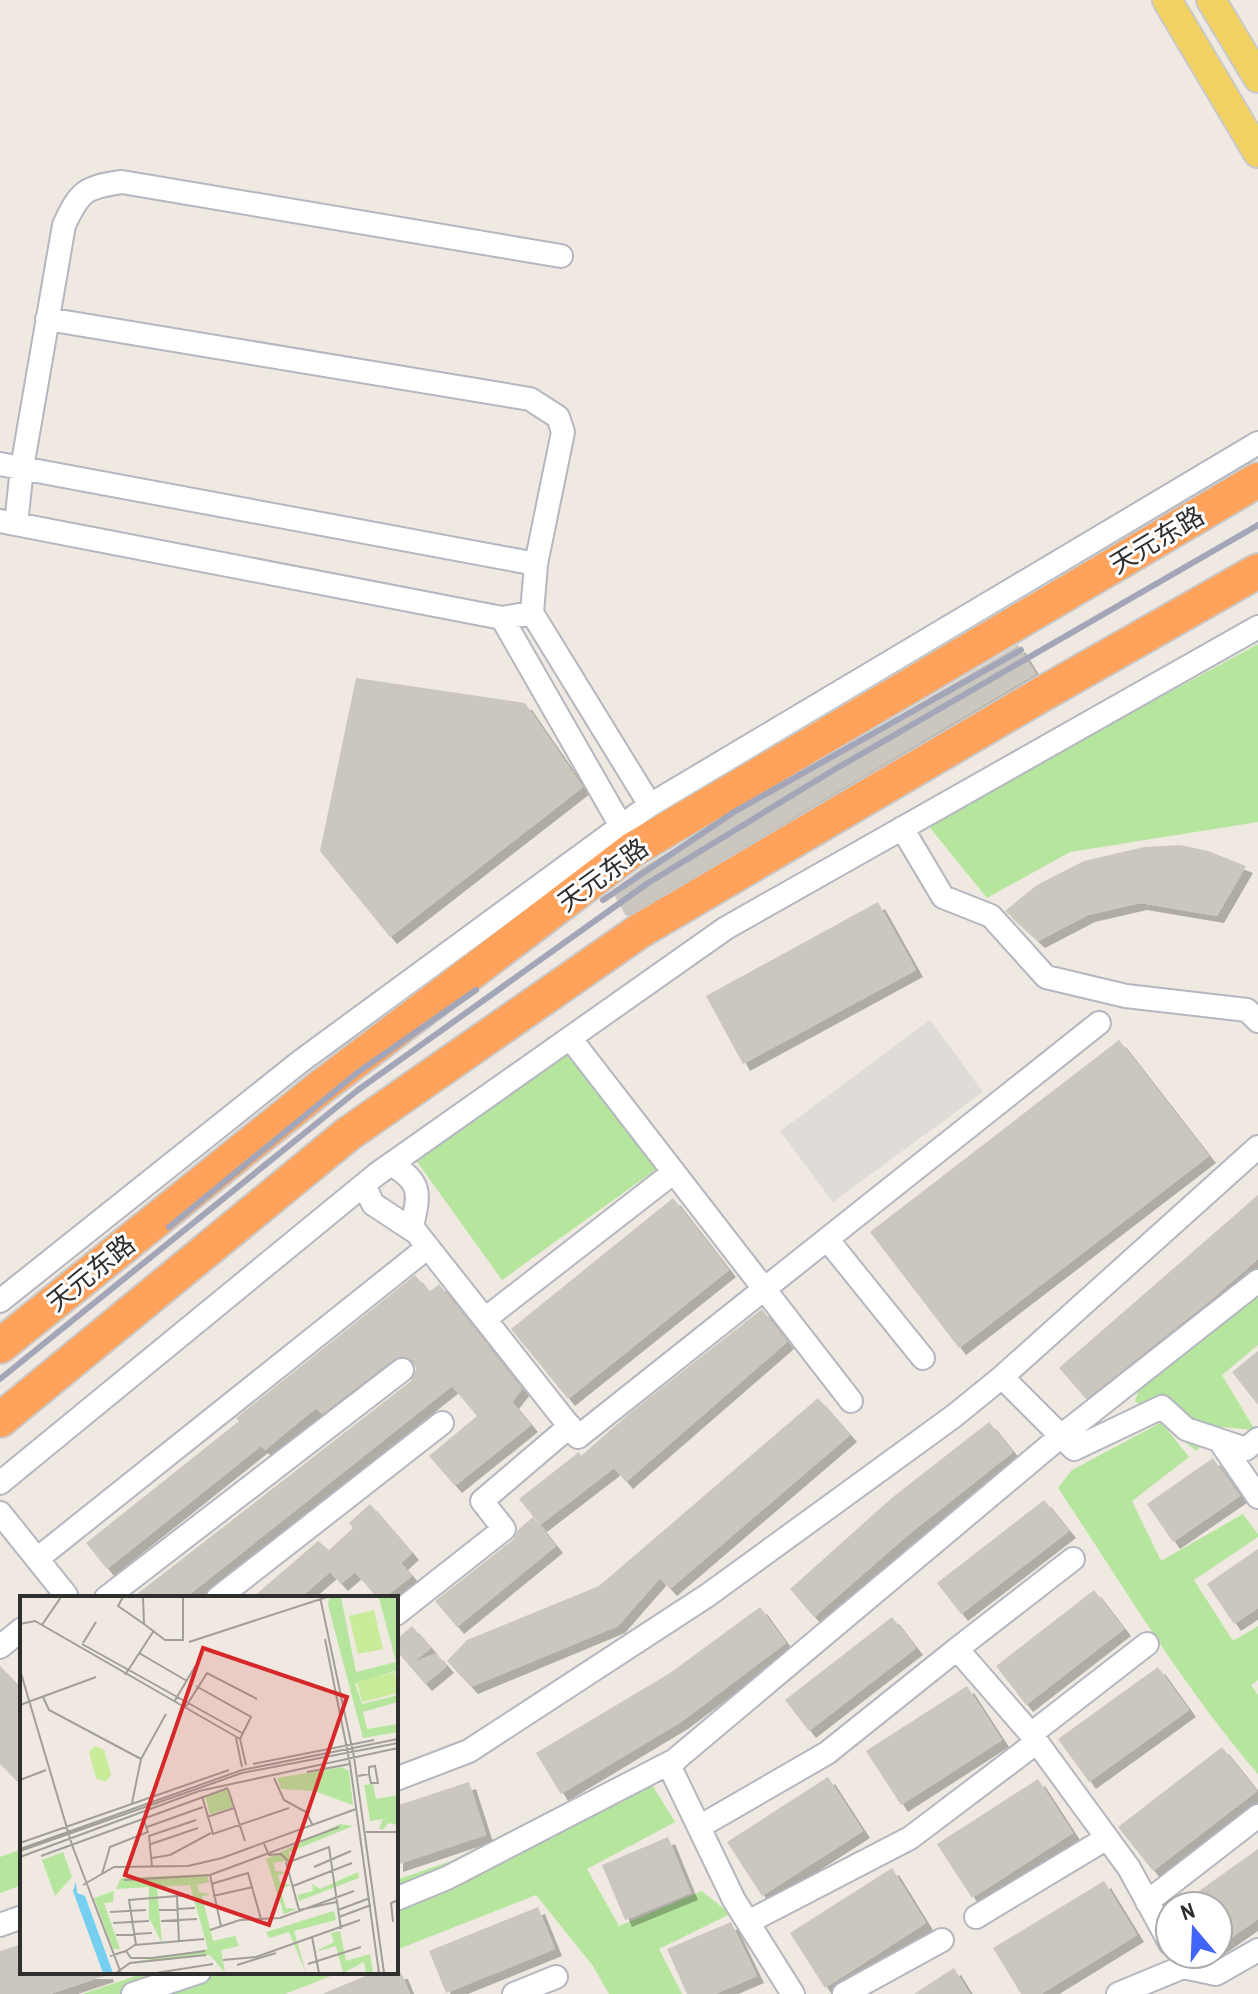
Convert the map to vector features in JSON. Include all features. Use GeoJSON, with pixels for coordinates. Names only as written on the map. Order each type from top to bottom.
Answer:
{"type":"FeatureCollection","features":[{"type":"Feature","properties":{"kind":"highway","name":"天元东路"},"geometry":{"type":"LineString","coordinates":[[0,1346],[321,1087],[632,850],[1258,480]]}},
{"type":"Feature","properties":{"kind":"highway"},"geometry":{"type":"LineString","coordinates":[[0,1420],[348,1134],[641,930],[1258,571]]}},
{"type":"Feature","properties":{"kind":"main road"},"geometry":{"type":"LineString","coordinates":[[1167,0],[1258,153]]}},
{"type":"Feature","properties":{"kind":"main road"},"geometry":{"type":"LineString","coordinates":[[1211,0],[1258,78]]}},
{"type":"Feature","properties":{"kind":"street"},"geometry":{"type":"LineString","coordinates":[[532,613],[502,618],[8,522],[11,466],[47,319],[64,225],[74,203],[92,186],[122,182],[561,256]]}},
{"type":"Feature","properties":{"kind":"street"},"geometry":{"type":"LineString","coordinates":[[47,319],[530,399],[558,417],[563,432],[536,564],[532,613],[650,805]]}},
{"type":"Feature","properties":{"kind":"street","name":"天元东路"},"geometry":{"type":"LineString","coordinates":[[0,1301],[301,1061],[650,805],[1258,443]]}},
{"type":"Feature","properties":{"kind":"street"},"geometry":{"type":"LineString","coordinates":[[11,466],[536,564]]}},
{"type":"Feature","properties":{"kind":"street"},"geometry":{"type":"LineString","coordinates":[[502,618],[621,826]]}},
{"type":"Feature","properties":{"kind":"street"},"geometry":{"type":"LineString","coordinates":[[0,1483],[391,1164],[726,928],[1258,627]]}},
{"type":"Feature","properties":{"kind":"street"},"geometry":{"type":"LineString","coordinates":[[902,828],[943,897],[991,916],[1046,977],[1126,996],[1247,1010],[1258,1021]]}},
{"type":"Feature","properties":{"kind":"street"},"geometry":{"type":"LineString","coordinates":[[391,1164],[410,1176],[418,1196],[412,1227],[578,1437],[1099,1023]]}},
{"type":"Feature","properties":{"kind":"street"},"geometry":{"type":"LineString","coordinates":[[570,1038],[851,1401]]}},
{"type":"Feature","properties":{"kind":"street"},"geometry":{"type":"LineString","coordinates":[[398,1778],[469,1751],[708,1595],[954,1416],[1002,1377],[1258,1147]]}},
{"type":"Feature","properties":{"kind":"street"},"geometry":{"type":"LineString","coordinates":[[485,1319],[674,1172]]}},
{"type":"Feature","properties":{"kind":"street"},"geometry":{"type":"LineString","coordinates":[[364,1185],[373,1204],[422,1240]]}},
{"type":"Feature","properties":{"kind":"street"},"geometry":{"type":"LineString","coordinates":[[827,1239],[923,1358]]}},
{"type":"Feature","properties":{"kind":"street"},"geometry":{"type":"LineString","coordinates":[[37,1559],[422,1240]]}},
{"type":"Feature","properties":{"kind":"street"},"geometry":{"type":"LineString","coordinates":[[793,1994],[734,1900],[669,1765],[1061,1436],[1258,1281]]}},
{"type":"Feature","properties":{"kind":"street"},"geometry":{"type":"LineString","coordinates":[[109,1596],[402,1370]]}},
{"type":"Feature","properties":{"kind":"street"},"geometry":{"type":"LineString","coordinates":[[1002,1377],[1074,1449],[1162,1407],[1186,1429],[1246,1449],[1258,1439]]}},
{"type":"Feature","properties":{"kind":"street"},"geometry":{"type":"LineString","coordinates":[[221,1596],[442,1423]]}},
{"type":"Feature","properties":{"kind":"street"},"geometry":{"type":"LineString","coordinates":[[398,1612],[504,1529],[482,1501],[570,1426]]}},
{"type":"Feature","properties":{"kind":"street"},"geometry":{"type":"LineString","coordinates":[[1219,1440],[1258,1497]]}},
{"type":"Feature","properties":{"kind":"street"},"geometry":{"type":"LineString","coordinates":[[0,1513],[64,1596]]}},
{"type":"Feature","properties":{"kind":"street"},"geometry":{"type":"LineString","coordinates":[[699,1827],[827,1753],[1073,1559]]}},
{"type":"Feature","properties":{"kind":"street"},"geometry":{"type":"LineString","coordinates":[[0,1647],[20,1631]]}},
{"type":"Feature","properties":{"kind":"street"},"geometry":{"type":"LineString","coordinates":[[748,1922],[910,1838],[1147,1644]]}},
{"type":"Feature","properties":{"kind":"street"},"geometry":{"type":"LineString","coordinates":[[957,1649],[1034,1738],[1129,1868],[1154,1914]]}},
{"type":"Feature","properties":{"kind":"street"},"geometry":{"type":"LineString","coordinates":[[398,1898],[447,1878],[677,1759]]}},
{"type":"Feature","properties":{"kind":"street"},"geometry":{"type":"LineString","coordinates":[[1147,1902],[1258,1816]]}},
{"type":"Feature","properties":{"kind":"street"},"geometry":{"type":"LineString","coordinates":[[976,1917],[1107,1838]]}},
{"type":"Feature","properties":{"kind":"street"},"geometry":{"type":"LineString","coordinates":[[0,1925],[20,1918]]}},
{"type":"Feature","properties":{"kind":"street"},"geometry":{"type":"LineString","coordinates":[[844,1994],[942,1940]]}},
{"type":"Feature","properties":{"kind":"street"},"geometry":{"type":"LineString","coordinates":[[1234,1964],[1258,1950]]}},
{"type":"Feature","properties":{"kind":"street"},"geometry":{"type":"LineString","coordinates":[[1118,1994],[1163,1970]]}},
{"type":"Feature","properties":{"kind":"street"},"geometry":{"type":"LineString","coordinates":[[133,1994],[193,1974]]}},
{"type":"Feature","properties":{"kind":"street"},"geometry":{"type":"LineString","coordinates":[[514,1994],[556,1977]]}},
{"type":"Feature","properties":{"kind":"green space"},"geometry":{"type":"Polygon","coordinates":[[[1258,644],[1258,822],[1070,852],[987,898],[927,824],[1258,644]]]}},
{"type":"Feature","properties":{"kind":"green space"},"geometry":{"type":"Polygon","coordinates":[[[569,1044],[658,1168],[502,1280],[413,1156],[569,1044]]]}},
{"type":"Feature","properties":{"kind":"green space"},"geometry":{"type":"Polygon","coordinates":[[[1258,1272],[1258,1345],[1222,1375],[1255,1430],[1221,1427],[1196,1451],[1162,1423],[1189,1457],[1132,1501],[1161,1561],[1243,1514],[1258,1534],[1258,1537],[1194,1580],[1233,1641],[1258,1626],[1258,1680],[1251,1685],[1258,1695],[1258,1774],[1178,1670],[1058,1488],[1072,1470],[1160,1423],[1135,1401],[1143,1378],[1258,1272]]]}},
{"type":"Feature","properties":{"kind":"green space"},"geometry":{"type":"Polygon","coordinates":[[[640,1765],[675,1822],[587,1869],[619,1926],[702,1891],[730,1914],[659,1949],[682,1994],[609,1994],[593,1966],[536,1895],[398,1949],[398,1879],[451,1861],[640,1765]]]}},
{"type":"Feature","properties":{"kind":"green space"},"geometry":{"type":"Polygon","coordinates":[[[20,1850],[20,1886],[0,1893],[0,1857],[20,1850]]]}},
{"type":"Feature","properties":{"kind":"green space"},"geometry":{"type":"Polygon","coordinates":[[[142,1974],[336,1974],[285,1994],[82,1994],[142,1974]]]}},
{"type":"Feature","properties":{"kind":"shaded area"},"geometry":{"type":"Polygon","coordinates":[[[930,1020],[983,1092],[833,1202],[780,1131],[930,1020]]]}},
{"type":"Feature","properties":{"kind":"building"},"geometry":{"type":"Polygon","coordinates":[[[1018,645],[1036,674],[626,916],[612,891],[643,867],[1018,645]]]}},
{"type":"Feature","properties":{"kind":"building"},"geometry":{"type":"Polygon","coordinates":[[[356,678],[525,703],[583,787],[390,937],[320,851],[356,678]]]}},
{"type":"Feature","properties":{"kind":"building"},"geometry":{"type":"Polygon","coordinates":[[[1180,845],[1208,851],[1246,866],[1217,916],[1140,903],[1088,915],[1038,941],[1005,911],[1037,885],[1084,861],[1144,847],[1180,845]]]}},
{"type":"Feature","properties":{"kind":"building"},"geometry":{"type":"Polygon","coordinates":[[[878,902],[916,970],[743,1064],[706,996],[878,902]]]}},
{"type":"Feature","properties":{"kind":"building"},"geometry":{"type":"Polygon","coordinates":[[[1119,1040],[1209,1156],[959,1348],[870,1232],[1119,1040]]]}},
{"type":"Feature","properties":{"kind":"building"},"geometry":{"type":"Polygon","coordinates":[[[1258,1195],[1258,1259],[1086,1399],[1059,1368],[1258,1195]]]}},
{"type":"Feature","properties":{"kind":"building"},"geometry":{"type":"Polygon","coordinates":[[[673,1198],[729,1270],[568,1399],[511,1329],[673,1198]]]}},
{"type":"Feature","properties":{"kind":"building"},"geometry":{"type":"Polygon","coordinates":[[[415,1275],[429,1292],[439,1284],[522,1389],[512,1402],[531,1425],[455,1486],[429,1456],[477,1416],[452,1386],[188,1596],[135,1596],[411,1381],[416,1369],[413,1361],[401,1356],[322,1414],[316,1408],[265,1450],[261,1446],[107,1569],[86,1543],[239,1421],[236,1418],[415,1275]]]}},
{"type":"Feature","properties":{"kind":"building"},"geometry":{"type":"Polygon","coordinates":[[[762,1309],[787,1342],[626,1482],[614,1468],[540,1525],[519,1499],[579,1452],[581,1456],[631,1412],[762,1309]]]}},
{"type":"Feature","properties":{"kind":"building"},"geometry":{"type":"Polygon","coordinates":[[[1258,1351],[1258,1405],[1232,1372],[1258,1351]]]}},
{"type":"Feature","properties":{"kind":"building"},"geometry":{"type":"Polygon","coordinates":[[[818,1398],[850,1435],[670,1589],[660,1578],[618,1626],[471,1687],[447,1661],[467,1640],[599,1586],[818,1398]]]}},
{"type":"Feature","properties":{"kind":"building"},"geometry":{"type":"Polygon","coordinates":[[[989,1422],[1013,1452],[908,1535],[814,1617],[790,1589],[893,1497],[989,1422]]]}},
{"type":"Feature","properties":{"kind":"building"},"geometry":{"type":"Polygon","coordinates":[[[1213,1458],[1240,1496],[1173,1542],[1147,1504],[1213,1458]]]}},
{"type":"Feature","properties":{"kind":"building"},"geometry":{"type":"Polygon","coordinates":[[[1044,1500],[1069,1531],[961,1614],[937,1583],[1044,1500]]]}},
{"type":"Feature","properties":{"kind":"building"},"geometry":{"type":"Polygon","coordinates":[[[370,1504],[412,1553],[401,1563],[412,1576],[387,1596],[375,1596],[355,1572],[341,1584],[330,1572],[302,1596],[254,1596],[318,1541],[329,1550],[353,1528],[349,1523],[370,1504]]]}},
{"type":"Feature","properties":{"kind":"building"},"geometry":{"type":"Polygon","coordinates":[[[533,1517],[556,1546],[457,1627],[435,1601],[513,1540],[518,1530],[533,1517]]]}},
{"type":"Feature","properties":{"kind":"building"},"geometry":{"type":"Polygon","coordinates":[[[1258,1549],[1258,1608],[1234,1624],[1207,1584],[1258,1549]]]}},
{"type":"Feature","properties":{"kind":"building"},"geometry":{"type":"Polygon","coordinates":[[[1094,1590],[1124,1629],[1026,1705],[996,1666],[1094,1590]]]}},
{"type":"Feature","properties":{"kind":"building"},"geometry":{"type":"Polygon","coordinates":[[[760,1607],[786,1643],[681,1722],[561,1794],[536,1753],[670,1673],[760,1607]]]}},
{"type":"Feature","properties":{"kind":"building"},"geometry":{"type":"Polygon","coordinates":[[[892,1617],[916,1648],[809,1731],[785,1700],[892,1617]]]}},
{"type":"Feature","properties":{"kind":"building"},"geometry":{"type":"Polygon","coordinates":[[[412,1626],[431,1648],[414,1662],[436,1653],[447,1666],[425,1684],[398,1652],[398,1638],[412,1626]]]}},
{"type":"Feature","properties":{"kind":"building"},"geometry":{"type":"Polygon","coordinates":[[[0,1666],[20,1687],[20,1784],[0,1764],[0,1666]]]}},
{"type":"Feature","properties":{"kind":"building"},"geometry":{"type":"Polygon","coordinates":[[[1158,1667],[1189,1710],[1089,1782],[1058,1739],[1158,1667]]]}},
{"type":"Feature","properties":{"kind":"building"},"geometry":{"type":"Polygon","coordinates":[[[967,1686],[1002,1740],[901,1805],[866,1751],[967,1686]]]}},
{"type":"Feature","properties":{"kind":"building"},"geometry":{"type":"Polygon","coordinates":[[[1222,1747],[1257,1791],[1153,1871],[1118,1827],[1222,1747]]]}},
{"type":"Feature","properties":{"kind":"building"},"geometry":{"type":"Polygon","coordinates":[[[828,1777],[863,1831],[762,1896],[727,1842],[828,1777]]]}},
{"type":"Feature","properties":{"kind":"building"},"geometry":{"type":"Polygon","coordinates":[[[1038,1779],[1073,1833],[972,1898],[937,1844],[1038,1779]]]}},
{"type":"Feature","properties":{"kind":"building"},"geometry":{"type":"Polygon","coordinates":[[[469,1782],[486,1835],[398,1864],[398,1805],[469,1782]]]}},
{"type":"Feature","properties":{"kind":"building"},"geometry":{"type":"Polygon","coordinates":[[[668,1837],[691,1893],[625,1920],[602,1865],[668,1837]]]}},
{"type":"Feature","properties":{"kind":"building"},"geometry":{"type":"Polygon","coordinates":[[[1258,1849],[1258,1919],[1234,1936],[1234,1890],[1200,1890],[1258,1849]]]}},
{"type":"Feature","properties":{"kind":"building"},"geometry":{"type":"Polygon","coordinates":[[[892,1868],[926,1923],[825,1988],[790,1933],[892,1868]]]}},
{"type":"Feature","properties":{"kind":"building"},"geometry":{"type":"Polygon","coordinates":[[[1104,1881],[1137,1935],[1041,1994],[1021,1994],[993,1948],[1104,1881]]]}},
{"type":"Feature","properties":{"kind":"building"},"geometry":{"type":"Polygon","coordinates":[[[538,1907],[555,1949],[446,1993],[429,1951],[538,1907]]]}},
{"type":"Feature","properties":{"kind":"building"},"geometry":{"type":"Polygon","coordinates":[[[731,1922],[757,1976],[715,1994],[687,1994],[667,1949],[731,1922]]]}},
{"type":"Feature","properties":{"kind":"building"},"geometry":{"type":"Polygon","coordinates":[[[20,1945],[20,1974],[107,1975],[50,1994],[0,1994],[0,1951],[20,1945]]]}},
{"type":"Feature","properties":{"kind":"building"},"geometry":{"type":"Polygon","coordinates":[[[954,1968],[970,1994],[914,1994],[954,1968]]]}},
{"type":"Feature","properties":{"kind":"building"},"geometry":{"type":"Polygon","coordinates":[[[401,1972],[410,1994],[322,1994],[370,1974],[401,1972]]]}},
{"type":"Feature","properties":{"kind":"railway"},"geometry":{"type":"LineString","coordinates":[[0,1379],[358,1090],[648,883],[832,771],[1258,525]]}},
{"type":"Feature","properties":{"kind":"railway"},"geometry":{"type":"LineString","coordinates":[[603,900],[734,812],[1021,650]]}},
{"type":"Feature","properties":{"kind":"railway"},"geometry":{"type":"LineString","coordinates":[[169,1227],[357,1073],[476,990]]}}]}
